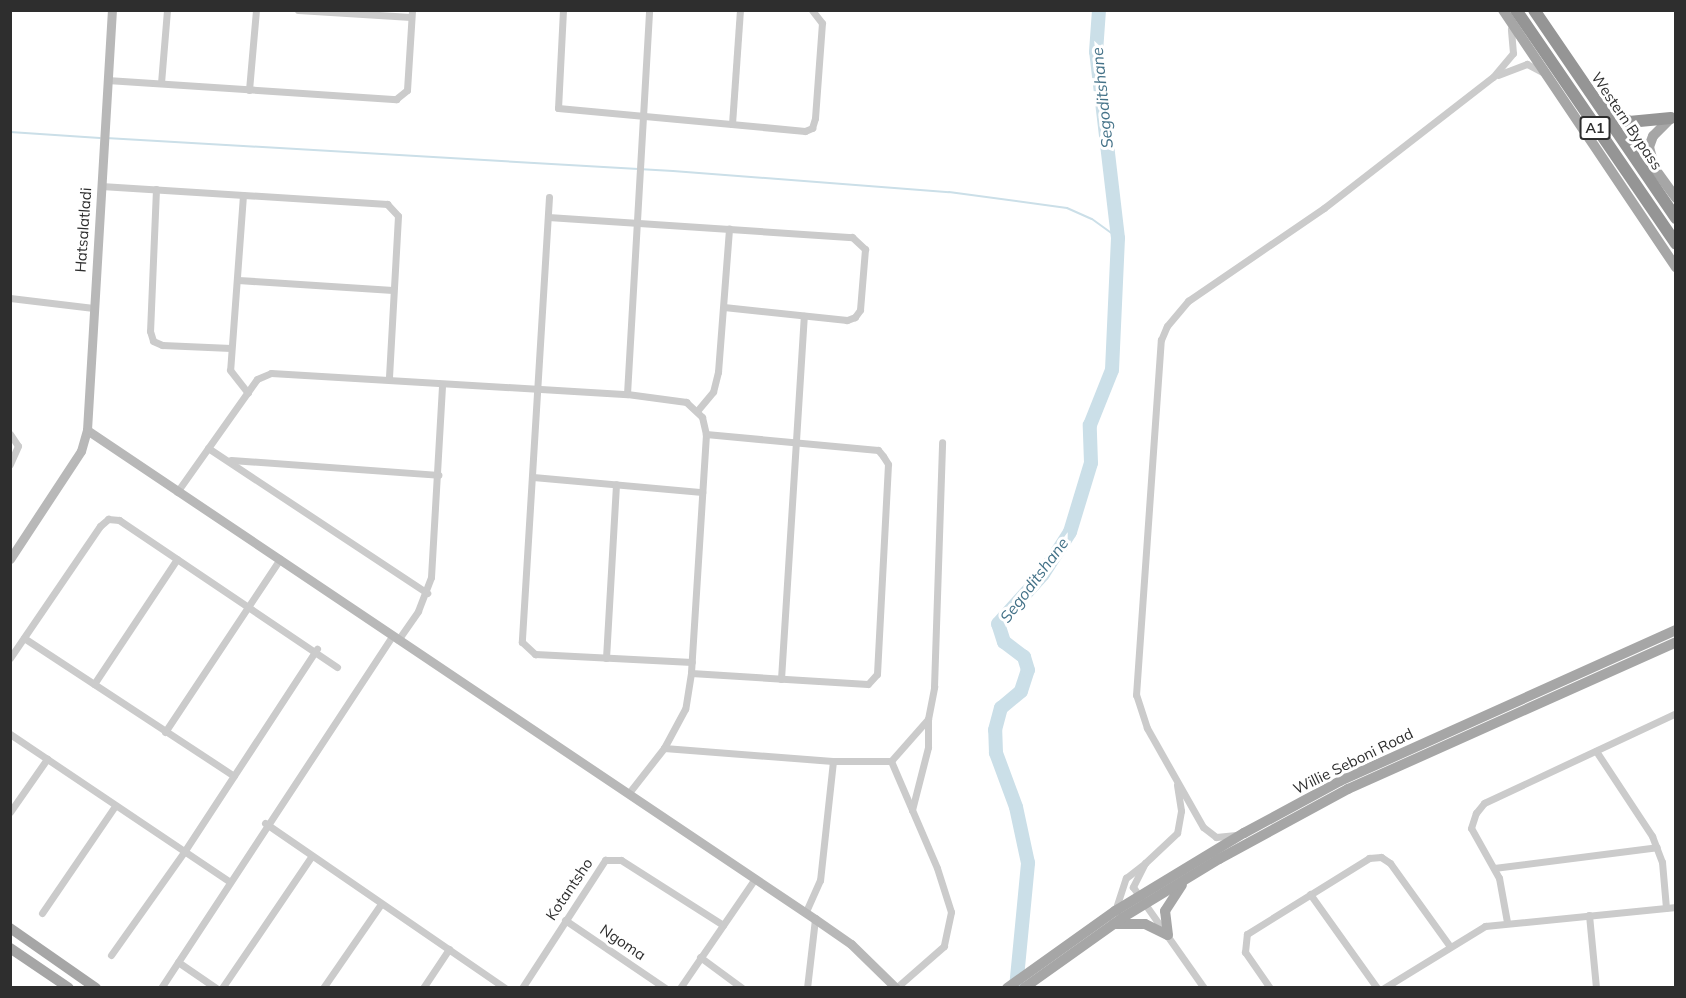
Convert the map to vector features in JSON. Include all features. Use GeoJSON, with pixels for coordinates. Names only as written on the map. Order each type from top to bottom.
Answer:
{"type":"FeatureCollection","features":[{"type":"Feature","properties":{"kind":"highway","name":"Western Bypass"},"geometry":{"type":"LineString","coordinates":[[1534,10],[1676,218]]}},
{"type":"Feature","properties":{"kind":"highway","name":"Western Bypass"},"geometry":{"type":"LineString","coordinates":[[1509,12],[1676,244]]}},
{"type":"Feature","properties":{"kind":"highway"},"geometry":{"type":"LineString","coordinates":[[1592,94],[1629,122],[1673,117]]}},
{"type":"Feature","properties":{"kind":"main road"},"geometry":{"type":"LineString","coordinates":[[1509,12],[1547,77],[1676,267]]}},
{"type":"Feature","properties":{"kind":"main road"},"geometry":{"type":"LineString","coordinates":[[1673,117],[1653,136],[1649,147],[1656,169],[1676,198]]}},
{"type":"Feature","properties":{"kind":"main road"},"geometry":{"type":"LineString","coordinates":[[1655,188],[1676,211]]}},
{"type":"Feature","properties":{"kind":"main road","name":"Willie Seboni Road"},"geometry":{"type":"LineString","coordinates":[[1062,953],[1112,925],[1142,900],[1244,833],[1340,781],[1676,630]]}},
{"type":"Feature","properties":{"kind":"main road","name":"Willie Seboni Road"},"geometry":{"type":"LineString","coordinates":[[1062,953],[1115,911],[1188,878],[1348,789],[1676,642]]}},
{"type":"Feature","properties":{"kind":"main road"},"geometry":{"type":"LineString","coordinates":[[1112,925],[1139,923],[1168,935],[1165,911],[1188,878]]}},
{"type":"Feature","properties":{"kind":"main road"},"geometry":{"type":"LineString","coordinates":[[10,928],[96,987]]}},
{"type":"Feature","properties":{"kind":"main road"},"geometry":{"type":"LineString","coordinates":[[10,948],[69,987]]}},
{"type":"Feature","properties":{"kind":"main road"},"geometry":{"type":"LineString","coordinates":[[1006,987],[1062,953]]}},
{"type":"Feature","properties":{"kind":"main road"},"geometry":{"type":"LineString","coordinates":[[1024,987],[1062,953]]}},
{"type":"Feature","properties":{"kind":"street","name":"Hatsalatladi"},"geometry":{"type":"LineString","coordinates":[[10,559],[81,451],[87,430],[112,10]]}},
{"type":"Feature","properties":{"kind":"street"},"geometry":{"type":"LineString","coordinates":[[162,83],[167,10]]}},
{"type":"Feature","properties":{"kind":"street"},"geometry":{"type":"LineString","coordinates":[[249,90],[256,10]]}},
{"type":"Feature","properties":{"kind":"street"},"geometry":{"type":"LineString","coordinates":[[107,80],[249,90],[404,97],[407,90],[412,14],[298,10]]}},
{"type":"Feature","properties":{"kind":"street"},"geometry":{"type":"LineString","coordinates":[[563,10],[556,100],[558,108],[806,131],[813,128],[822,23],[812,10]]}},
{"type":"Feature","properties":{"kind":"street"},"geometry":{"type":"LineString","coordinates":[[627,394],[635,222],[649,10]]}},
{"type":"Feature","properties":{"kind":"street"},"geometry":{"type":"LineString","coordinates":[[732,124],[740,10]]}},
{"type":"Feature","properties":{"kind":"street"},"geometry":{"type":"LineString","coordinates":[[1244,833],[1224,837],[1211,835],[1176,780],[1139,713],[1136,695],[1159,355],[1167,326],[1188,301],[1324,208],[1492,77],[1513,53],[1515,37],[1509,12]]}},
{"type":"Feature","properties":{"kind":"street"},"geometry":{"type":"LineString","coordinates":[[1492,77],[1527,64],[1547,77]]}},
{"type":"Feature","properties":{"kind":"street"},"geometry":{"type":"LineString","coordinates":[[101,186],[387,204],[398,216],[388,380]]}},
{"type":"Feature","properties":{"kind":"street"},"geometry":{"type":"LineString","coordinates":[[156,189],[150,331],[153,341],[162,345],[231,348]]}},
{"type":"Feature","properties":{"kind":"street"},"geometry":{"type":"LineString","coordinates":[[243,195],[230,370],[248,393]]}},
{"type":"Feature","properties":{"kind":"street"},"geometry":{"type":"LineString","coordinates":[[549,197],[522,642],[535,654],[692,662]]}},
{"type":"Feature","properties":{"kind":"street"},"geometry":{"type":"LineString","coordinates":[[548,217],[852,237],[861,241],[865,249],[860,310],[855,317],[804,316],[724,307]]}},
{"type":"Feature","properties":{"kind":"street"},"geometry":{"type":"LineString","coordinates":[[697,411],[713,392],[724,307],[729,228]]}},
{"type":"Feature","properties":{"kind":"street"},"geometry":{"type":"LineString","coordinates":[[238,280],[393,290]]}},
{"type":"Feature","properties":{"kind":"street"},"geometry":{"type":"LineString","coordinates":[[10,298],[93,308]]}},
{"type":"Feature","properties":{"kind":"street"},"geometry":{"type":"LineString","coordinates":[[781,679],[804,316]]}},
{"type":"Feature","properties":{"kind":"street"},"geometry":{"type":"LineString","coordinates":[[177,492],[257,379],[271,373],[627,394],[677,399],[697,411],[706,434],[692,662],[685,709],[664,748],[628,794]]}},
{"type":"Feature","properties":{"kind":"street"},"geometry":{"type":"LineString","coordinates":[[161,987],[265,824],[427,593],[431,577],[442,384]]}},
{"type":"Feature","properties":{"kind":"street"},"geometry":{"type":"LineString","coordinates":[[87,430],[815,919],[851,944],[896,987],[944,946],[951,926],[948,896],[891,761]]}},
{"type":"Feature","properties":{"kind":"street"},"geometry":{"type":"LineString","coordinates":[[10,434],[18,446],[10,464]]}},
{"type":"Feature","properties":{"kind":"street"},"geometry":{"type":"LineString","coordinates":[[691,672],[868,684],[877,674],[888,464],[878,450],[797,440],[706,434]]}},
{"type":"Feature","properties":{"kind":"street"},"geometry":{"type":"LineString","coordinates":[[912,810],[928,747],[928,720],[934,687],[942,442]]}},
{"type":"Feature","properties":{"kind":"street"},"geometry":{"type":"LineString","coordinates":[[208,448],[427,593]]}},
{"type":"Feature","properties":{"kind":"street"},"geometry":{"type":"LineString","coordinates":[[229,460],[438,475]]}},
{"type":"Feature","properties":{"kind":"street"},"geometry":{"type":"LineString","coordinates":[[533,477],[702,492]]}},
{"type":"Feature","properties":{"kind":"street"},"geometry":{"type":"LineString","coordinates":[[606,658],[616,484]]}},
{"type":"Feature","properties":{"kind":"street"},"geometry":{"type":"LineString","coordinates":[[10,658],[100,525],[108,519],[119,520],[316,650],[337,667]]}},
{"type":"Feature","properties":{"kind":"street"},"geometry":{"type":"LineString","coordinates":[[94,684],[177,559]]}},
{"type":"Feature","properties":{"kind":"street"},"geometry":{"type":"LineString","coordinates":[[165,732],[280,559]]}},
{"type":"Feature","properties":{"kind":"street"},"geometry":{"type":"LineString","coordinates":[[24,638],[234,776]]}},
{"type":"Feature","properties":{"kind":"street"},"geometry":{"type":"LineString","coordinates":[[111,955],[184,852],[316,650]]}},
{"type":"Feature","properties":{"kind":"street"},"geometry":{"type":"LineString","coordinates":[[1508,922],[1494,868],[1476,841],[1472,828],[1480,808],[1676,713]]}},
{"type":"Feature","properties":{"kind":"street"},"geometry":{"type":"LineString","coordinates":[[664,748],[833,761],[891,761],[928,720]]}},
{"type":"Feature","properties":{"kind":"street"},"geometry":{"type":"LineString","coordinates":[[10,734],[230,882]]}},
{"type":"Feature","properties":{"kind":"street"},"geometry":{"type":"LineString","coordinates":[[1596,751],[1657,847],[1662,862],[1666,908]]}},
{"type":"Feature","properties":{"kind":"street"},"geometry":{"type":"LineString","coordinates":[[10,812],[47,759]]}},
{"type":"Feature","properties":{"kind":"street"},"geometry":{"type":"LineString","coordinates":[[805,913],[820,880],[833,761]]}},
{"type":"Feature","properties":{"kind":"street"},"geometry":{"type":"LineString","coordinates":[[1115,911],[1126,878],[1177,833],[1181,811],[1176,780]]}},
{"type":"Feature","properties":{"kind":"street"},"geometry":{"type":"LineString","coordinates":[[42,913],[115,806]]}},
{"type":"Feature","properties":{"kind":"street"},"geometry":{"type":"LineString","coordinates":[[265,824],[505,987]]}},
{"type":"Feature","properties":{"kind":"street"},"geometry":{"type":"LineString","coordinates":[[1494,868],[1657,847]]}},
{"type":"Feature","properties":{"kind":"street"},"geometry":{"type":"LineString","coordinates":[[222,987],[311,857]]}},
{"type":"Feature","properties":{"kind":"street"},"geometry":{"type":"LineString","coordinates":[[1270,987],[1245,952],[1243,942],[1247,934],[1369,858],[1381,857],[1390,863],[1449,945]]}},
{"type":"Feature","properties":{"kind":"street","name":"Kotantsho"},"geometry":{"type":"LineString","coordinates":[[522,987],[605,860],[612,858],[723,925]]}},
{"type":"Feature","properties":{"kind":"street"},"geometry":{"type":"LineString","coordinates":[[1145,863],[1134,882],[1142,900],[1204,987]]}},
{"type":"Feature","properties":{"kind":"street"},"geometry":{"type":"LineString","coordinates":[[681,987],[754,880]]}},
{"type":"Feature","properties":{"kind":"street"},"geometry":{"type":"LineString","coordinates":[[1310,894],[1377,987]]}},
{"type":"Feature","properties":{"kind":"street"},"geometry":{"type":"LineString","coordinates":[[323,987],[381,904]]}},
{"type":"Feature","properties":{"kind":"street"},"geometry":{"type":"LineString","coordinates":[[1383,987],[1471,931],[1508,922],[1676,908]]}},
{"type":"Feature","properties":{"kind":"street"},"geometry":{"type":"LineString","coordinates":[[1589,915],[1596,987]]}},
{"type":"Feature","properties":{"kind":"street"},"geometry":{"type":"LineString","coordinates":[[807,987],[815,919]]}},
{"type":"Feature","properties":{"kind":"street","name":"Ngoma"},"geometry":{"type":"LineString","coordinates":[[565,920],[665,987]]}},
{"type":"Feature","properties":{"kind":"street"},"geometry":{"type":"LineString","coordinates":[[423,987],[449,950]]}},
{"type":"Feature","properties":{"kind":"street"},"geometry":{"type":"LineString","coordinates":[[700,957],[742,987]]}},
{"type":"Feature","properties":{"kind":"street"},"geometry":{"type":"LineString","coordinates":[[178,962],[216,987]]}},
{"type":"Feature","properties":{"kind":"waterway","name":"Segoditshane"},"geometry":{"type":"LineString","coordinates":[[1016,988],[1028,863],[1016,807],[996,753],[995,730],[1001,708],[1021,691],[1028,670],[1024,657],[1004,642],[998,624],[1043,574],[1070,532],[1091,463],[1090,425],[1112,370],[1118,238],[1096,52],[1099,10]]}},
{"type":"Feature","properties":{"kind":"waterway"},"geometry":{"type":"LineString","coordinates":[[10,132],[100,138]]}},
{"type":"Feature","properties":{"kind":"waterway"},"geometry":{"type":"LineString","coordinates":[[106,138],[673,171],[949,192],[1067,208],[1092,219],[1118,238]]}}]}
